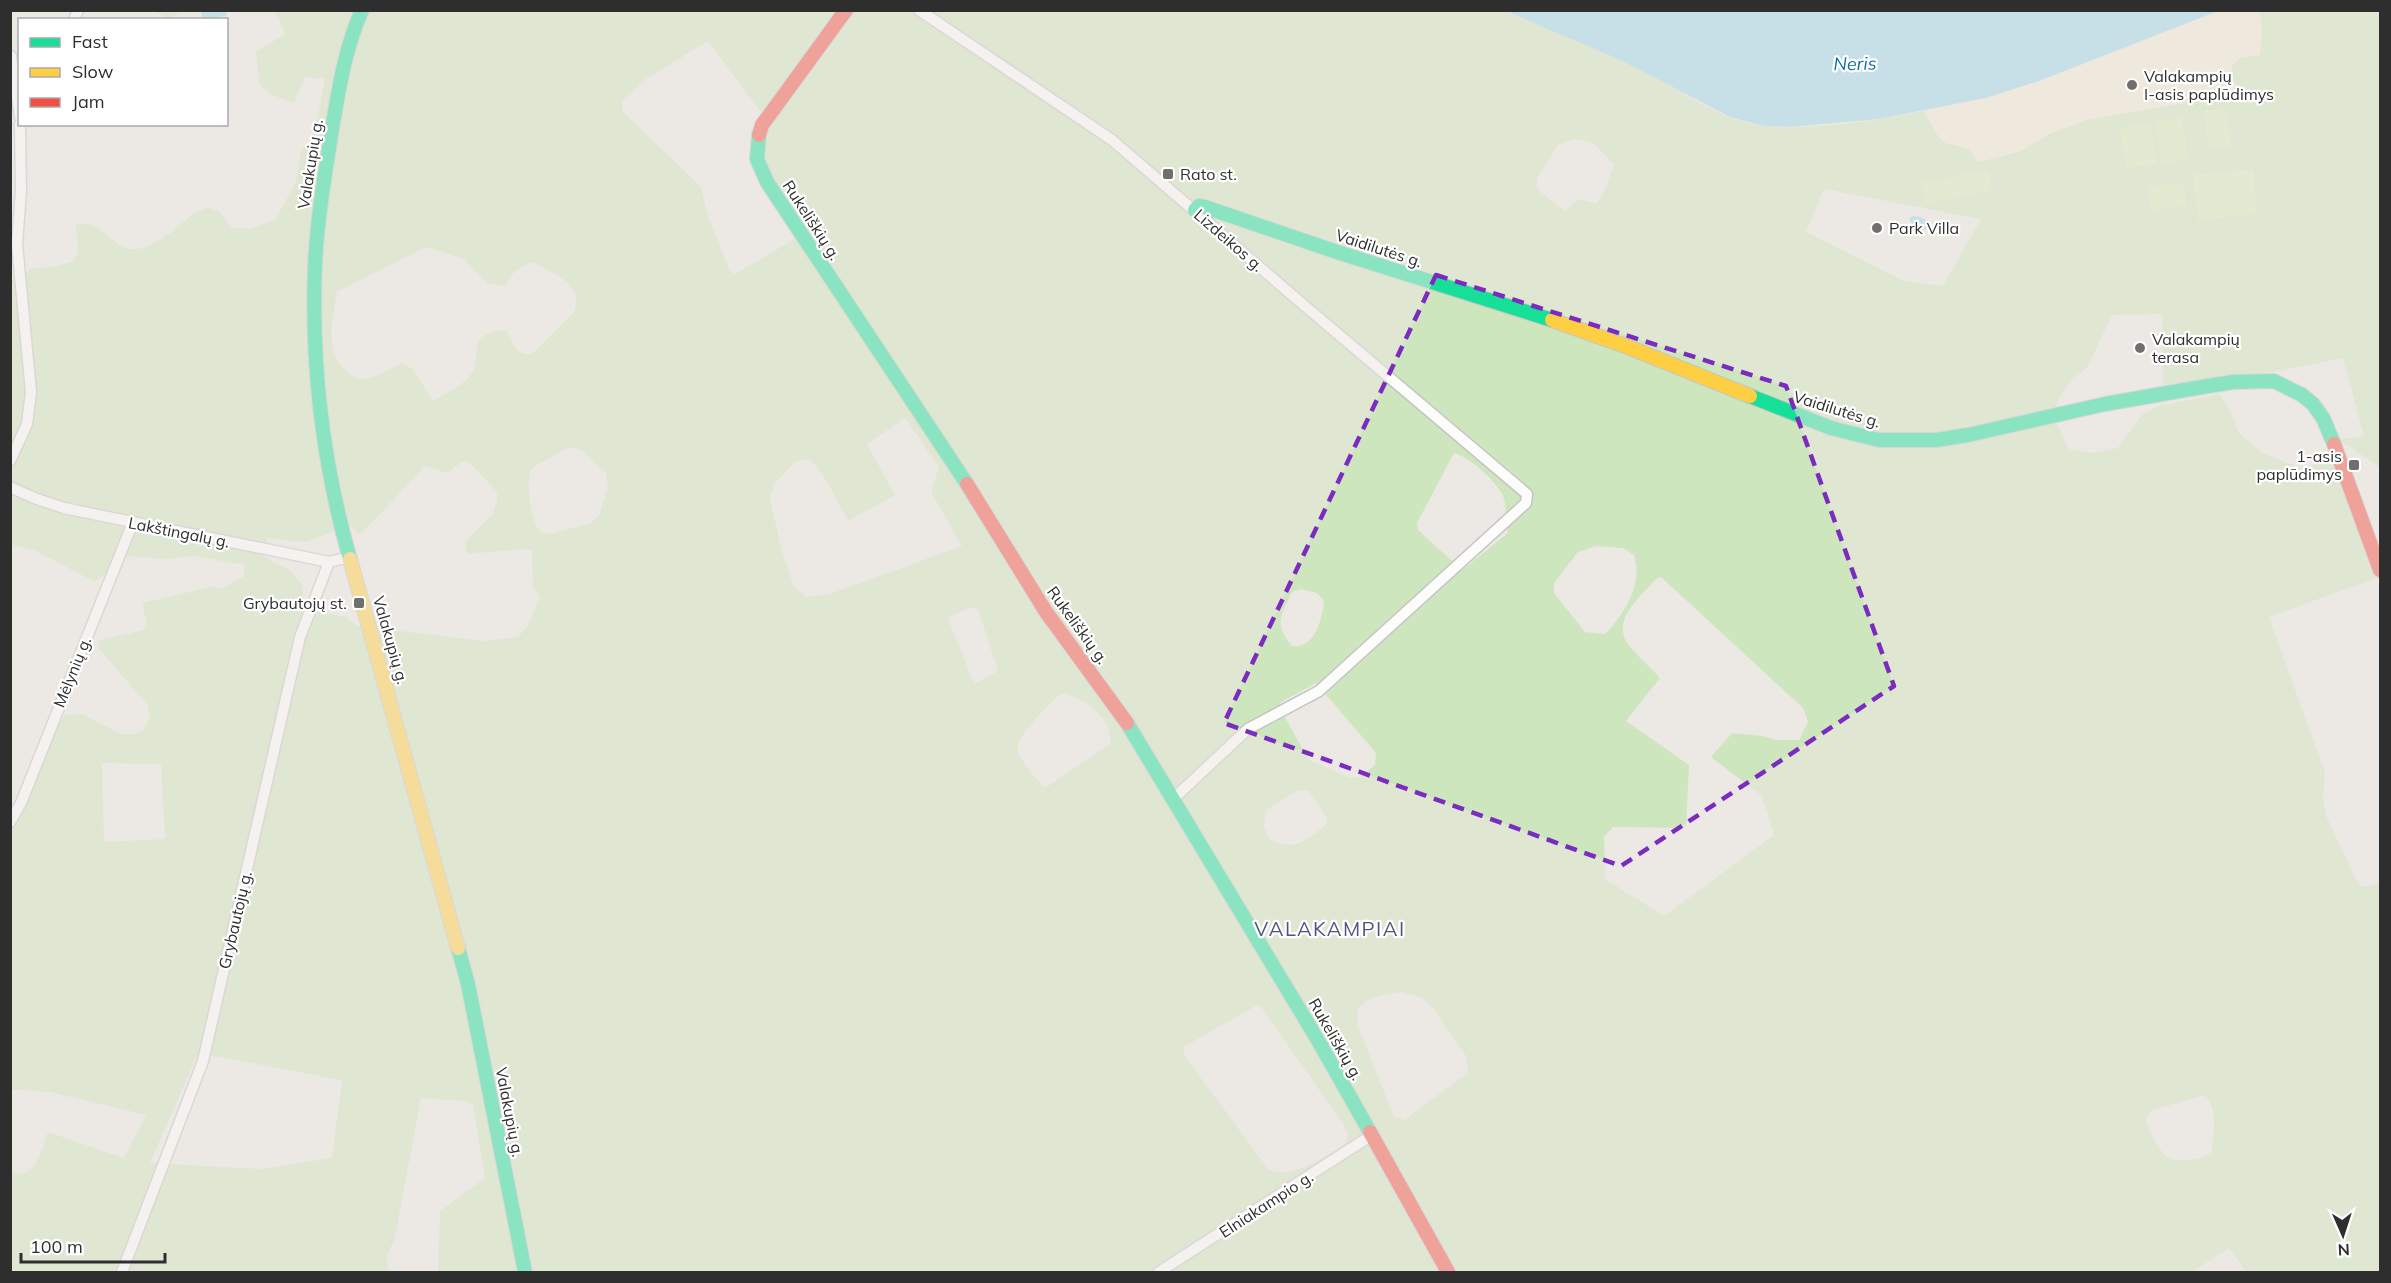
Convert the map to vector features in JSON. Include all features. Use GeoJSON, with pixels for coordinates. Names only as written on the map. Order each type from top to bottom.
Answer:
{"type":"FeatureCollection","features":[{"type":"Feature","properties":{"kind":"street","name":"Valakupių g."},"geometry":{"type":"LineString","coordinates":[[362,10],[353,30],[343,68],[323,178],[315,263],[314,305],[318,397],[326,453],[350,557],[468,984],[525,1272]]}},
{"type":"Feature","properties":{"kind":"street","name":"Rukeliškių g."},"geometry":{"type":"LineString","coordinates":[[846,10],[762,125],[757,143],[758,164],[772,190],[991,521],[1046,612],[1136,736],[1172,800],[1319,1042],[1448,1272]]}},
{"type":"Feature","properties":{"kind":"street","name":"Lizdeikos g."},"geometry":{"type":"LineString","coordinates":[[919,10],[1112,140],[1527,494],[1526,503],[1319,691],[1248,729],[1172,800]]}},
{"type":"Feature","properties":{"kind":"street"},"geometry":{"type":"LineString","coordinates":[[11,56],[18,103]]}},
{"type":"Feature","properties":{"kind":"street"},"geometry":{"type":"LineString","coordinates":[[10,461],[27,424],[31,392],[17,243],[21,191],[20,126]]}},
{"type":"Feature","properties":{"kind":"street","name":"Vaidilutės g."},"geometry":{"type":"LineString","coordinates":[[1195,210],[1199,206],[1205,207],[1334,251],[1532,313],[1628,347],[1831,428],[1879,440],[1936,440],[2105,404],[2196,388],[2233,382],[2274,381],[2302,395],[2313,404],[2323,418],[2347,475],[2380,570]]}},
{"type":"Feature","properties":{"kind":"street","name":"Lakštingalų g."},"geometry":{"type":"LineString","coordinates":[[10,487],[64,508],[329,562],[350,557]]}},
{"type":"Feature","properties":{"kind":"street","name":"Mėlynių g."},"geometry":{"type":"LineString","coordinates":[[10,822],[21,803],[133,522]]}},
{"type":"Feature","properties":{"kind":"street","name":"Grybautojų g."},"geometry":{"type":"LineString","coordinates":[[122,1272],[203,1061],[300,637],[329,562]]}},
{"type":"Feature","properties":{"kind":"street","name":"Elniakampio g."},"geometry":{"type":"LineString","coordinates":[[1160,1272],[1372,1135]]}},
{"type":"Feature","properties":{"kind":"highlighted area"},"geometry":{"type":"Polygon","coordinates":[[[1436,275],[1786,386],[1894,686],[1621,866],[1224,723],[1436,275]]]}},
{"type":"Feature","properties":{"kind":"green space"},"geometry":{"type":"Polygon","coordinates":[[[179,10],[171,18],[156,12],[142,11],[179,10]]]}},
{"type":"Feature","properties":{"kind":"green space"},"geometry":{"type":"Polygon","coordinates":[[[275,11],[1506,11],[1631,65],[1704,105],[1749,123],[1765,126],[1805,127],[1845,124],[1924,111],[1938,136],[1945,143],[1970,149],[1979,162],[2021,151],[2049,134],[2086,120],[2241,93],[2230,76],[2232,64],[2241,58],[2262,32],[2260,11],[2380,11],[2380,467],[2339,440],[2364,436],[2343,358],[2163,390],[2162,314],[2112,315],[2087,368],[2069,382],[2057,402],[2055,420],[2069,449],[2093,453],[2118,448],[2143,414],[2159,406],[2219,394],[2228,406],[2238,432],[2262,453],[2298,467],[2335,462],[2377,578],[2269,617],[2325,773],[2323,797],[2327,818],[2358,883],[2363,887],[2380,883],[2380,1272],[2246,1272],[2229,1248],[2192,1272],[438,1272],[440,1211],[485,1178],[473,1105],[467,1101],[421,1098],[394,1242],[387,1257],[390,1272],[11,1272],[11,1172],[19,1174],[32,1168],[40,1155],[48,1132],[124,1158],[146,1115],[50,1092],[11,1089],[11,824],[17,824],[59,723],[66,715],[82,714],[121,734],[136,734],[144,729],[150,718],[147,704],[99,649],[99,640],[144,630],[147,624],[142,603],[211,587],[223,588],[243,577],[245,565],[194,556],[167,559],[127,556],[95,582],[38,552],[11,544],[11,280],[23,276],[30,269],[58,266],[74,261],[78,252],[76,225],[95,226],[123,247],[132,249],[143,248],[154,243],[194,214],[209,208],[223,216],[230,227],[249,229],[275,220],[296,182],[301,152],[314,138],[325,79],[305,77],[294,103],[270,94],[260,86],[256,52],[285,34],[275,11]],[[708,41],[646,79],[622,101],[622,111],[701,187],[707,213],[730,271],[735,274],[805,233],[762,163],[765,136],[774,117],[760,111],[708,41]],[[1574,139],[1558,145],[1537,178],[1537,189],[1565,211],[1579,199],[1597,204],[1608,183],[1614,164],[1593,143],[1574,139]],[[1824,189],[1806,232],[1904,281],[1943,286],[1981,219],[1824,189]],[[427,247],[337,292],[332,344],[340,363],[349,373],[354,377],[368,379],[402,363],[413,369],[433,401],[459,385],[472,373],[477,346],[484,336],[506,330],[518,350],[532,354],[574,312],[576,302],[571,286],[557,275],[531,262],[514,272],[504,286],[487,283],[464,259],[427,247]],[[905,418],[867,444],[895,495],[848,521],[825,479],[808,459],[796,461],[775,483],[770,499],[782,551],[794,587],[807,597],[830,594],[962,546],[931,492],[939,467],[905,418]],[[568,448],[535,466],[530,471],[532,513],[537,528],[541,532],[551,534],[591,523],[599,515],[608,486],[606,473],[580,449],[568,448]],[[1454,453],[1417,523],[1418,530],[1462,570],[1508,533],[1505,505],[1500,490],[1475,464],[1454,453]],[[463,461],[447,473],[425,466],[364,531],[358,534],[351,526],[304,542],[267,538],[263,556],[292,572],[301,583],[304,599],[317,612],[346,617],[358,626],[484,641],[518,637],[528,625],[540,597],[533,585],[532,551],[524,549],[467,554],[465,542],[493,514],[497,500],[497,492],[470,463],[463,461]],[[1596,546],[1578,552],[1554,583],[1554,593],[1585,632],[1605,634],[1619,617],[1630,598],[1634,588],[1636,566],[1634,555],[1623,548],[1596,546]],[[1661,577],[1656,579],[1632,606],[1624,622],[1625,639],[1660,678],[1626,721],[1689,765],[1686,828],[1613,827],[1604,837],[1605,879],[1664,916],[1774,835],[1762,796],[1711,757],[1732,733],[1763,736],[1775,740],[1799,740],[1808,722],[1803,708],[1661,577]],[[1301,589],[1292,592],[1282,614],[1282,631],[1292,646],[1300,646],[1312,638],[1316,632],[1324,601],[1317,593],[1301,589]],[[974,607],[949,616],[949,621],[974,684],[998,671],[978,609],[974,607]],[[1316,683],[1281,702],[1279,707],[1309,760],[1348,777],[1358,778],[1375,765],[1376,753],[1316,683]],[[1065,693],[1058,696],[1032,722],[1021,738],[1018,752],[1043,787],[1048,786],[1110,744],[1107,726],[1097,712],[1082,701],[1065,693]],[[102,763],[104,842],[165,839],[161,764],[102,763]],[[1299,790],[1266,810],[1264,825],[1269,839],[1286,845],[1294,845],[1307,839],[1327,824],[1327,818],[1309,791],[1299,790]],[[1401,992],[1377,996],[1366,1001],[1357,1010],[1358,1026],[1394,1117],[1404,1120],[1468,1073],[1466,1056],[1433,1008],[1421,997],[1401,992]],[[1259,1004],[1185,1046],[1183,1054],[1269,1170],[1289,1172],[1308,1166],[1344,1145],[1348,1137],[1344,1125],[1259,1004]],[[198,1053],[150,1163],[262,1169],[332,1158],[342,1080],[198,1053]],[[2204,1095],[2153,1110],[2148,1116],[2150,1131],[2168,1158],[2192,1160],[2204,1157],[2212,1151],[2214,1129],[2212,1106],[2204,1095]]]}},
{"type":"Feature","properties":{"kind":"green space"},"geometry":{"type":"Polygon","coordinates":[[[2227,109],[2230,146],[2208,148],[2204,111],[2227,109]]]}},
{"type":"Feature","properties":{"kind":"green space"},"geometry":{"type":"Polygon","coordinates":[[[2182,118],[2188,159],[2161,163],[2155,122],[2182,118]]]}},
{"type":"Feature","properties":{"kind":"green space"},"geometry":{"type":"Polygon","coordinates":[[[2151,123],[2157,164],[2126,168],[2120,128],[2151,123]]]}},
{"type":"Feature","properties":{"kind":"green space"},"geometry":{"type":"Polygon","coordinates":[[[2253,169],[2257,214],[2198,220],[2193,175],[2253,169]]]}},
{"type":"Feature","properties":{"kind":"green space"},"geometry":{"type":"Polygon","coordinates":[[[1987,170],[1992,190],[1926,204],[1922,183],[1987,170]]]}},
{"type":"Feature","properties":{"kind":"green space"},"geometry":{"type":"Polygon","coordinates":[[[2184,183],[2186,206],[2150,210],[2148,186],[2184,183]]]}},
{"type":"Feature","properties":{"kind":"sand","name":"Valakampių I-asis paplūdimys"},"geometry":{"type":"Polygon","coordinates":[[[2218,11],[2260,11],[2262,32],[2260,55],[2241,58],[2232,65],[2232,80],[2242,93],[2086,120],[2049,134],[2021,151],[1978,162],[1969,149],[1945,142],[1938,136],[1924,111],[2000,93],[2037,81],[2218,11]]]}},
{"type":"Feature","properties":{"kind":"water"},"geometry":{"type":"Polygon","coordinates":[[[227,10],[226,16],[211,18],[203,18],[202,11],[227,10]]]}},
{"type":"Feature","properties":{"kind":"water","name":"Neris"},"geometry":{"type":"Polygon","coordinates":[[[1506,11],[2218,11],[2039,81],[1986,98],[1878,119],[1790,127],[1764,126],[1730,117],[1623,61],[1506,11]]]}},
{"type":"Feature","properties":{"kind":"water"},"geometry":{"type":"Polygon","coordinates":[[[1913,216],[1924,219],[1930,228],[1922,230],[1912,224],[1909,218],[1913,216]]]}},
{"type":"Feature","properties":{"kind":"traffic: fast"},"geometry":{"type":"LineString","coordinates":[[350,559],[326,450],[317,376],[314,302],[318,231],[337,99],[347,54],[362,10]]}},
{"type":"Feature","properties":{"kind":"traffic: fast"},"geometry":{"type":"LineString","coordinates":[[759,135],[757,159],[767,182],[967,484]]}},
{"type":"Feature","properties":{"kind":"traffic: fast"},"geometry":{"type":"LineString","coordinates":[[1195,210],[1199,206],[1205,207],[1334,251],[1552,320]]}},
{"type":"Feature","properties":{"kind":"traffic: fast"},"geometry":{"type":"LineString","coordinates":[[1750,396],[1831,428],[1879,440],[1936,440],[2105,404],[2196,388],[2233,382],[2274,381],[2302,395],[2313,404],[2323,418],[2334,444]]}},
{"type":"Feature","properties":{"kind":"traffic: fast"},"geometry":{"type":"LineString","coordinates":[[1127,723],[1319,1042],[1370,1132]]}},
{"type":"Feature","properties":{"kind":"traffic: fast"},"geometry":{"type":"LineString","coordinates":[[458,948],[468,984],[525,1272]]}},
{"type":"Feature","properties":{"kind":"traffic: slow"},"geometry":{"type":"LineString","coordinates":[[1552,320],[1628,347],[1750,396]]}},
{"type":"Feature","properties":{"kind":"traffic: slow"},"geometry":{"type":"LineString","coordinates":[[350,559],[458,948]]}},
{"type":"Feature","properties":{"kind":"traffic: jam"},"geometry":{"type":"LineString","coordinates":[[759,135],[762,125],[846,10]]}},
{"type":"Feature","properties":{"kind":"traffic: jam"},"geometry":{"type":"LineString","coordinates":[[2334,444],[2380,570]]}},
{"type":"Feature","properties":{"kind":"traffic: jam"},"geometry":{"type":"LineString","coordinates":[[967,484],[1046,612],[1127,723]]}},
{"type":"Feature","properties":{"kind":"traffic: jam"},"geometry":{"type":"LineString","coordinates":[[1370,1132],[1448,1272]]}},
{"type":"Feature","properties":{"kind":"place","name":"Valakampių I-asis paplūdimys"},"geometry":{"type":"Point","coordinates":[2132,85]}},
{"type":"Feature","properties":{"kind":"place","name":"Rato st."},"geometry":{"type":"Point","coordinates":[1168,174]}},
{"type":"Feature","properties":{"kind":"place","name":"Park Villa"},"geometry":{"type":"Point","coordinates":[1877,228]}},
{"type":"Feature","properties":{"kind":"place","name":"Valakampių terasa"},"geometry":{"type":"Point","coordinates":[2140,348]}},
{"type":"Feature","properties":{"kind":"place","name":"1-asis paplūdimys"},"geometry":{"type":"Point","coordinates":[2354,465]}},
{"type":"Feature","properties":{"kind":"place","name":"Grybautojų st."},"geometry":{"type":"Point","coordinates":[359,603]}},
{"type":"Feature","properties":{"kind":"district","name":"VALAKAMPIAI"},"geometry":{"type":"Point","coordinates":[1330,929]}}]}
